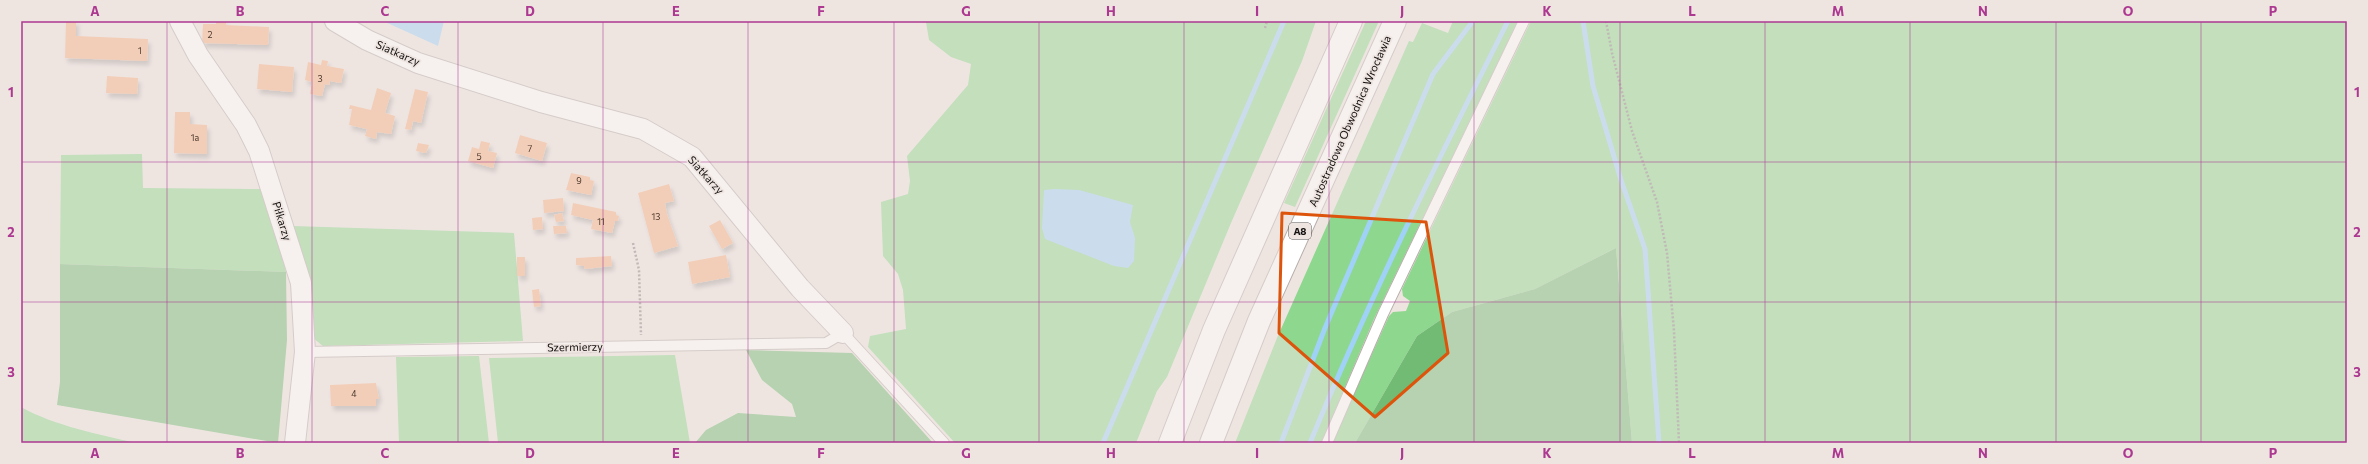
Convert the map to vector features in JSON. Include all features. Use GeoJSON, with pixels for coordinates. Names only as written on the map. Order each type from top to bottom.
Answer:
{"type":"FeatureCollection","features":[{"type":"Feature","properties":{"kind":"highway"},"geometry":{"type":"LineString","coordinates":[[1170,443],[1214,330],[1351,21]]}},
{"type":"Feature","properties":{"kind":"highway","name":"Autostradowa Obwodnica Wrocławia"},"geometry":{"type":"LineString","coordinates":[[1211,443],[1259,321],[1395,21]]}},
{"type":"Feature","properties":{"kind":"street","name":"Piłkarzy"},"geometry":{"type":"LineString","coordinates":[[180,21],[198,55],[246,125],[259,151],[301,283],[305,352],[295,443]]}},
{"type":"Feature","properties":{"kind":"street","name":"Siatkarzy"},"geometry":{"type":"LineString","coordinates":[[335,21],[367,40],[418,63],[534,100],[642,129],[692,157],[800,288],[843,333]]}},
{"type":"Feature","properties":{"kind":"lane"},"geometry":{"type":"LineString","coordinates":[[1327,443],[1383,314],[1524,21]]}},
{"type":"Feature","properties":{"kind":"lane","name":"Szermierzy"},"geometry":{"type":"LineString","coordinates":[[305,352],[826,343],[843,333]]}},
{"type":"Feature","properties":{"kind":"lane","name":"Siatkarzy"},"geometry":{"type":"LineString","coordinates":[[843,333],[944,443]]}},
{"type":"Feature","properties":{"kind":"path"},"geometry":{"type":"LineString","coordinates":[[1265,28],[1267,21]]}},
{"type":"Feature","properties":{"kind":"path"},"geometry":{"type":"LineString","coordinates":[[1606,21],[1612,52],[1632,131],[1657,202],[1667,253],[1674,331],[1679,443]]}},
{"type":"Feature","properties":{"kind":"path"},"geometry":{"type":"LineString","coordinates":[[633,243],[639,270],[642,345]]}},
{"type":"Feature","properties":{"kind":"highlighted area"},"geometry":{"type":"Polygon","coordinates":[[[1282,213],[1426,222],[1448,353],[1375,417],[1279,333],[1282,213]]]}},
{"type":"Feature","properties":{"kind":"green space"},"geometry":{"type":"Polygon","coordinates":[[[922,21],[1316,21],[1302,61],[1231,223],[1167,377],[1157,391],[1136,443],[955,443],[868,347],[870,336],[906,329],[903,290],[898,274],[883,256],[881,202],[908,194],[910,181],[907,156],[968,85],[971,64],[951,57],[929,40],[926,22],[922,21]]]}},
{"type":"Feature","properties":{"kind":"green space"},"geometry":{"type":"Polygon","coordinates":[[[1366,21],[1379,21],[1295,207],[1284,203],[1366,21]]]}},
{"type":"Feature","properties":{"kind":"green space"},"geometry":{"type":"Polygon","coordinates":[[[1453,21],[1518,21],[1374,319],[1321,443],[1235,443],[1277,338],[1409,41],[1413,42],[1422,23],[1448,33],[1453,21]]]}},
{"type":"Feature","properties":{"kind":"green space"},"geometry":{"type":"Polygon","coordinates":[[[1531,21],[2347,21],[2347,443],[1632,443],[1616,248],[1535,289],[1452,312],[1417,336],[1355,443],[1332,443],[1389,316],[1393,312],[1406,311],[1410,301],[1403,296],[1402,289],[1531,21]]]}},
{"type":"Feature","properties":{"kind":"green space"},"geometry":{"type":"Polygon","coordinates":[[[142,154],[143,188],[266,189],[286,272],[60,264],[61,155],[142,154]]]}},
{"type":"Feature","properties":{"kind":"green space"},"geometry":{"type":"Polygon","coordinates":[[[292,226],[514,233],[523,341],[323,346],[313,338],[292,226]]]}},
{"type":"Feature","properties":{"kind":"green space"},"geometry":{"type":"Polygon","coordinates":[[[1616,248],[1632,443],[1355,443],[1417,336],[1452,312],[1535,289],[1616,248]]]}},
{"type":"Feature","properties":{"kind":"green space"},"geometry":{"type":"Polygon","coordinates":[[[60,264],[286,272],[287,340],[278,443],[57,405],[60,382],[60,264]]]}},
{"type":"Feature","properties":{"kind":"green space"},"geometry":{"type":"Polygon","coordinates":[[[746,350],[852,353],[933,443],[695,443],[706,430],[738,413],[796,417],[792,404],[762,380],[746,350]]]}},
{"type":"Feature","properties":{"kind":"green space"},"geometry":{"type":"Polygon","coordinates":[[[675,355],[690,443],[498,443],[489,358],[675,355]]]}},
{"type":"Feature","properties":{"kind":"green space"},"geometry":{"type":"Polygon","coordinates":[[[479,356],[489,443],[399,443],[396,357],[479,356]]]}},
{"type":"Feature","properties":{"kind":"green space"},"geometry":{"type":"Polygon","coordinates":[[[21,407],[34,414],[62,424],[92,433],[136,443],[21,443],[21,407]]]}},
{"type":"Feature","properties":{"kind":"water"},"geometry":{"type":"Polygon","coordinates":[[[383,21],[444,21],[438,46],[383,21]]]}},
{"type":"Feature","properties":{"kind":"water"},"geometry":{"type":"Polygon","coordinates":[[[1044,190],[1079,190],[1133,205],[1130,222],[1135,238],[1134,261],[1128,268],[1114,266],[1045,239],[1042,228],[1044,190]]]}},
{"type":"Feature","properties":{"kind":"building"},"geometry":{"type":"Polygon","coordinates":[[[66,21],[78,21],[76,23],[76,36],[148,39],[147,61],[65,58],[66,21]]]}},
{"type":"Feature","properties":{"kind":"building"},"geometry":{"type":"Polygon","coordinates":[[[216,21],[226,21],[226,25],[269,27],[268,45],[202,43],[203,24],[216,24],[216,21]]]}},
{"type":"Feature","properties":{"kind":"building"},"geometry":{"type":"Polygon","coordinates":[[[322,60],[328,61],[327,66],[344,69],[341,83],[330,81],[329,85],[325,84],[322,96],[310,94],[312,82],[305,80],[308,62],[321,65],[322,60]]]}},
{"type":"Feature","properties":{"kind":"building"},"geometry":{"type":"Polygon","coordinates":[[[259,64],[294,67],[292,92],[257,89],[259,64]]]}},
{"type":"Feature","properties":{"kind":"building"},"geometry":{"type":"Polygon","coordinates":[[[107,76],[138,78],[137,94],[106,93],[107,76]]]}},
{"type":"Feature","properties":{"kind":"building"},"geometry":{"type":"Polygon","coordinates":[[[377,88],[391,93],[385,113],[395,116],[391,134],[377,132],[376,139],[365,136],[367,129],[349,125],[352,109],[349,109],[350,105],[371,110],[377,88]]]}},
{"type":"Feature","properties":{"kind":"building"},"geometry":{"type":"Polygon","coordinates":[[[415,89],[428,92],[421,123],[413,121],[411,130],[405,129],[415,89]]]}},
{"type":"Feature","properties":{"kind":"building"},"geometry":{"type":"Polygon","coordinates":[[[175,112],[190,112],[190,124],[207,125],[207,154],[174,153],[175,112]]]}},
{"type":"Feature","properties":{"kind":"building"},"geometry":{"type":"Polygon","coordinates":[[[520,135],[547,143],[542,161],[515,153],[520,135]]]}},
{"type":"Feature","properties":{"kind":"building"},"geometry":{"type":"Polygon","coordinates":[[[481,141],[490,143],[488,151],[497,153],[493,168],[468,161],[472,147],[479,149],[481,141]]]}},
{"type":"Feature","properties":{"kind":"building"},"geometry":{"type":"Polygon","coordinates":[[[418,143],[429,145],[426,153],[416,151],[418,143]]]}},
{"type":"Feature","properties":{"kind":"building"},"geometry":{"type":"Polygon","coordinates":[[[571,173],[590,177],[590,180],[594,181],[591,195],[566,190],[571,173]]]}},
{"type":"Feature","properties":{"kind":"building"},"geometry":{"type":"Polygon","coordinates":[[[669,184],[674,201],[665,203],[667,214],[678,246],[654,253],[638,193],[669,184]]]}},
{"type":"Feature","properties":{"kind":"building"},"geometry":{"type":"Polygon","coordinates":[[[563,198],[564,211],[544,213],[543,200],[563,198]]]}},
{"type":"Feature","properties":{"kind":"building"},"geometry":{"type":"Polygon","coordinates":[[[573,203],[616,212],[616,215],[619,216],[618,221],[615,221],[612,233],[591,229],[593,220],[571,215],[573,203]]]}},
{"type":"Feature","properties":{"kind":"building"},"geometry":{"type":"Polygon","coordinates":[[[562,213],[564,221],[556,222],[554,215],[562,213]]]}},
{"type":"Feature","properties":{"kind":"building"},"geometry":{"type":"Polygon","coordinates":[[[542,217],[543,229],[533,230],[532,218],[542,217]]]}},
{"type":"Feature","properties":{"kind":"building"},"geometry":{"type":"Polygon","coordinates":[[[720,220],[733,243],[722,249],[709,226],[720,220]]]}},
{"type":"Feature","properties":{"kind":"building"},"geometry":{"type":"Polygon","coordinates":[[[553,226],[566,226],[567,233],[554,234],[553,226]]]}},
{"type":"Feature","properties":{"kind":"building"},"geometry":{"type":"Polygon","coordinates":[[[726,255],[730,277],[692,284],[688,262],[726,255]]]}},
{"type":"Feature","properties":{"kind":"building"},"geometry":{"type":"Polygon","coordinates":[[[611,256],[612,266],[585,269],[584,266],[576,265],[576,258],[611,256]]]}},
{"type":"Feature","properties":{"kind":"building"},"geometry":{"type":"Polygon","coordinates":[[[517,257],[525,257],[525,276],[517,276],[517,257]]]}},
{"type":"Feature","properties":{"kind":"building"},"geometry":{"type":"Polygon","coordinates":[[[539,289],[541,306],[534,307],[532,290],[539,289]]]}},
{"type":"Feature","properties":{"kind":"building"},"geometry":{"type":"Polygon","coordinates":[[[376,383],[379,399],[376,399],[376,406],[331,406],[330,385],[376,383]]]}},
{"type":"Feature","properties":{"kind":"waterway"},"geometry":{"type":"LineString","coordinates":[[1103,443],[1284,21]]}},
{"type":"Feature","properties":{"kind":"waterway"},"geometry":{"type":"LineString","coordinates":[[1281,443],[1325,328],[1433,74],[1473,21]]}},
{"type":"Feature","properties":{"kind":"waterway"},"geometry":{"type":"LineString","coordinates":[[1310,443],[1380,283],[1508,21]]}},
{"type":"Feature","properties":{"kind":"waterway"},"geometry":{"type":"LineString","coordinates":[[1583,21],[1593,86],[1621,180],[1645,249],[1659,443]]}}]}
